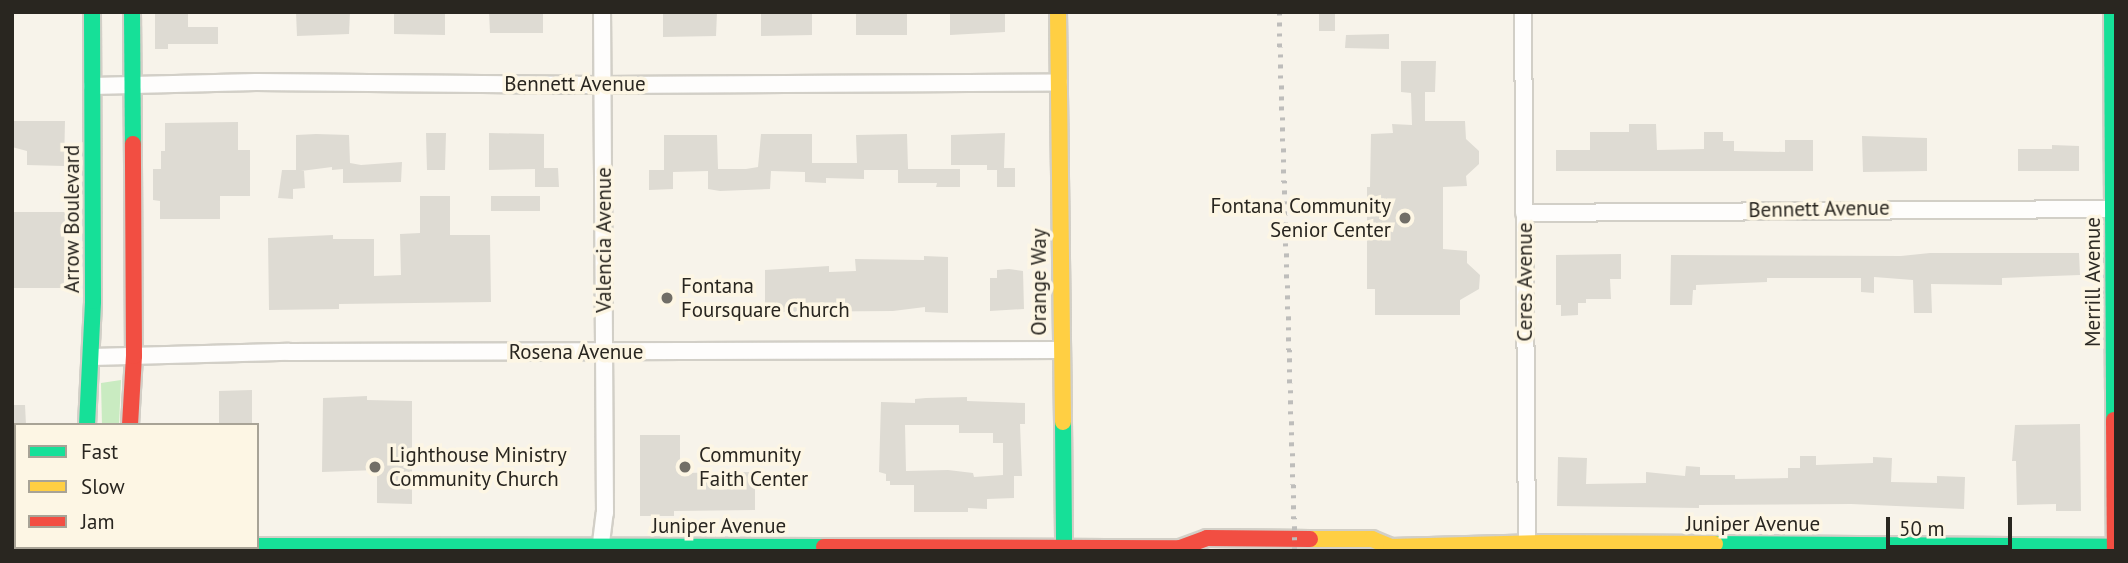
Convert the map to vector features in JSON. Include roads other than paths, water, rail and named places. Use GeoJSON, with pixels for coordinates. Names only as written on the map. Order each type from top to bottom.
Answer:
{"type":"FeatureCollection","features":[{"type":"Feature","properties":{"kind":"street","name":"Arrow Boulevard"},"geometry":{"type":"LineString","coordinates":[[87,423],[92,357],[92,12]]}},
{"type":"Feature","properties":{"kind":"street"},"geometry":{"type":"LineString","coordinates":[[131,420],[134,356],[132,12]]}},
{"type":"Feature","properties":{"kind":"street","name":"Valencia Avenue"},"geometry":{"type":"LineString","coordinates":[[600,549],[605,513],[602,12]]}},
{"type":"Feature","properties":{"kind":"street","name":"Orange Way"},"geometry":{"type":"LineString","coordinates":[[1058,12],[1064,549]]}},
{"type":"Feature","properties":{"kind":"street","name":"Ceres Avenue"},"geometry":{"type":"LineString","coordinates":[[1523,12],[1527,547]]}},
{"type":"Feature","properties":{"kind":"street","name":"Merrill Avenue"},"geometry":{"type":"LineString","coordinates":[[2112,12],[2115,548]]}},
{"type":"Feature","properties":{"kind":"street","name":"Bennett Avenue"},"geometry":{"type":"LineString","coordinates":[[92,86],[256,82],[603,85],[1059,83]]}},
{"type":"Feature","properties":{"kind":"street","name":"Bennett Avenue"},"geometry":{"type":"LineString","coordinates":[[1524,214],[2114,209]]}},
{"type":"Feature","properties":{"kind":"street","name":"Rosena Avenue"},"geometry":{"type":"LineString","coordinates":[[92,357],[604,351],[1061,350]]}},
{"type":"Feature","properties":{"kind":"street","name":"Juniper Avenue"},"geometry":{"type":"LineString","coordinates":[[259,546],[1183,549],[1207,538],[1372,539],[1388,549],[2115,548]]}},
{"type":"Feature","properties":{"kind":"street"},"geometry":{"type":"LineString","coordinates":[[32,551],[102,549]]}},
{"type":"Feature","properties":{"kind":"railway"},"geometry":{"type":"LineString","coordinates":[[1279,12],[1295,551]]}},
{"type":"Feature","properties":{"kind":"place","name":"Fontana Community Senior Center"},"geometry":{"type":"Point","coordinates":[1405,218]}},
{"type":"Feature","properties":{"kind":"place","name":"Fontana Foursquare Church"},"geometry":{"type":"Point","coordinates":[667,298]}},
{"type":"Feature","properties":{"kind":"place","name":"Lighthouse Ministry Community Church"},"geometry":{"type":"Point","coordinates":[375,467]}},
{"type":"Feature","properties":{"kind":"place","name":"Community Faith Center"},"geometry":{"type":"Point","coordinates":[685,467]}}]}
